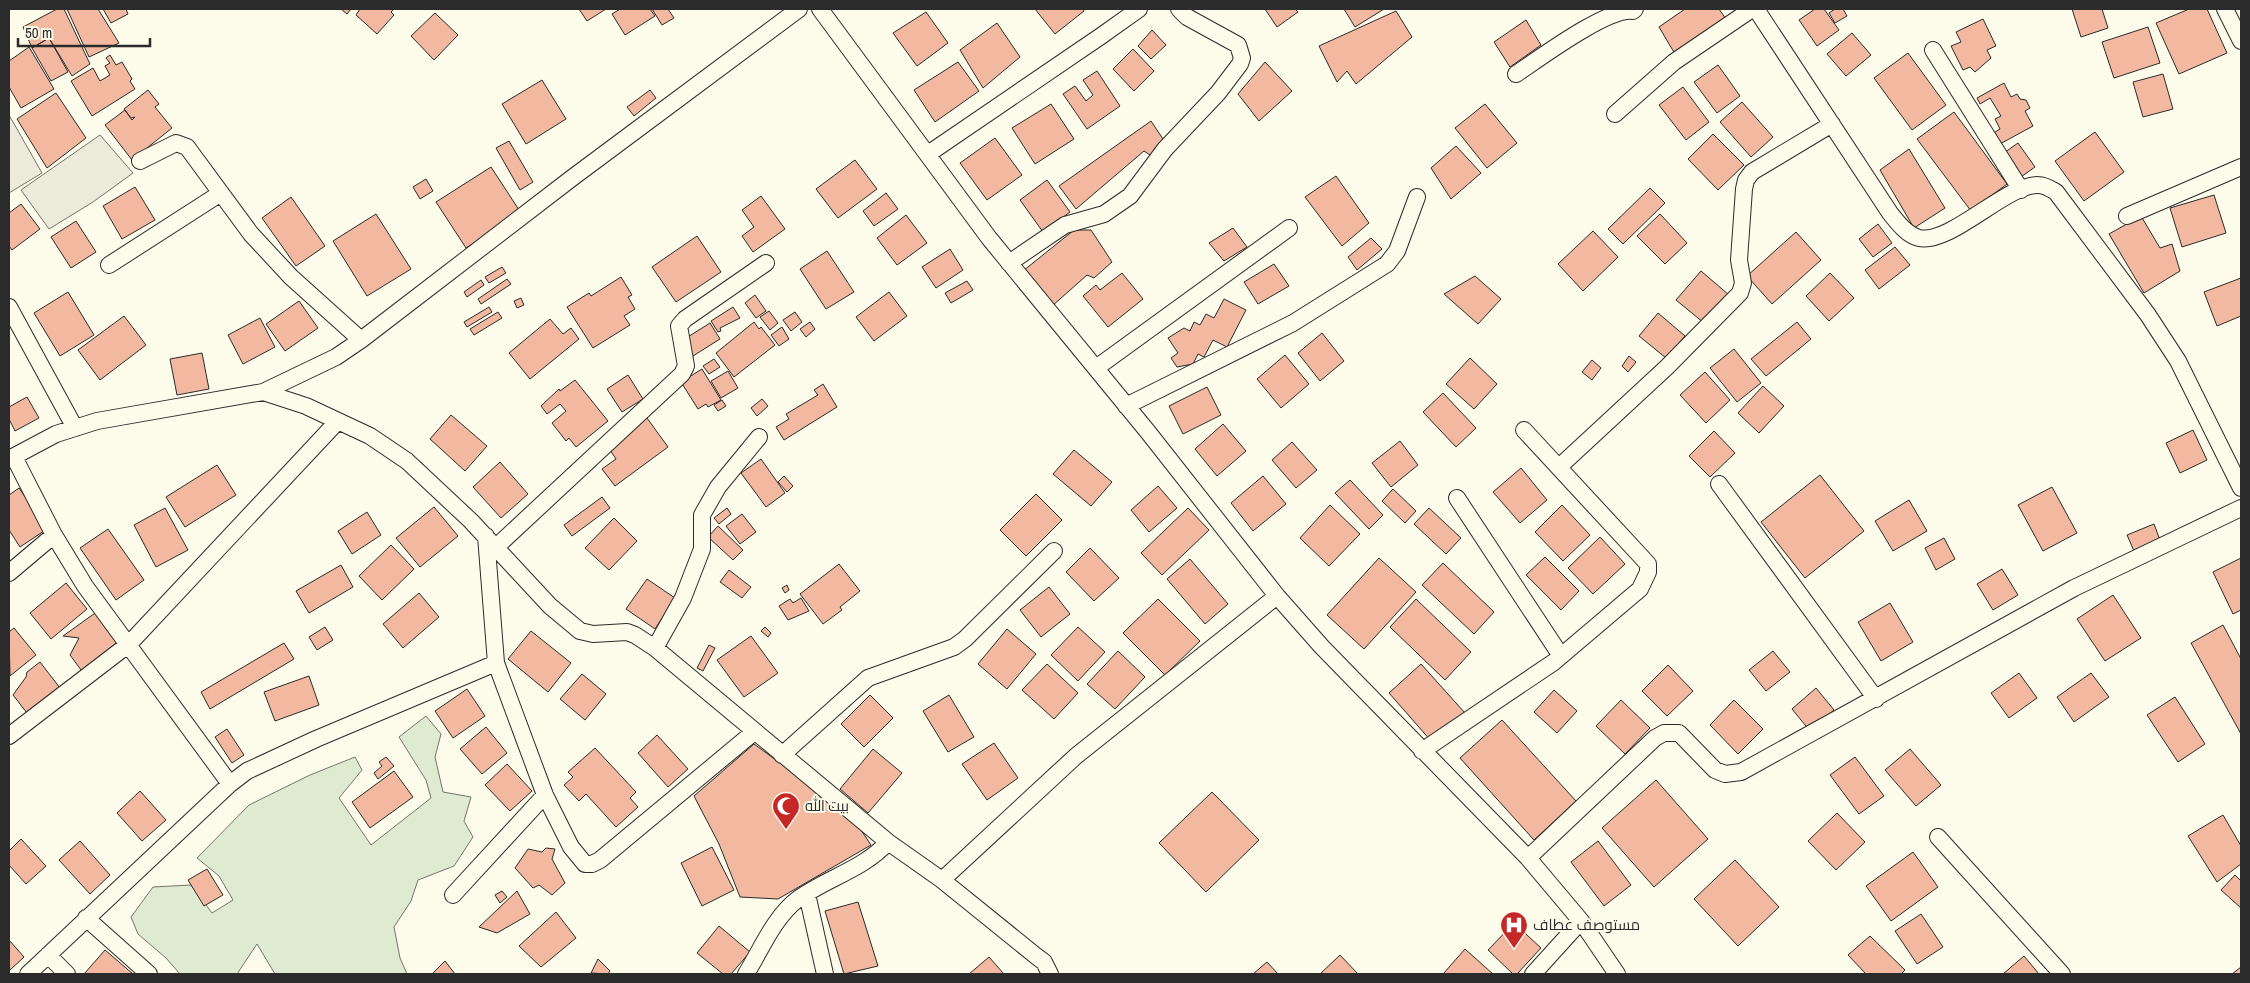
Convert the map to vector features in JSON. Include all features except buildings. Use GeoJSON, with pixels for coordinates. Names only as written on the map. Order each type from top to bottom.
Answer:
{"type":"FeatureCollection","features":[{"type":"Feature","properties":{"kind":"street"},"geometry":{"type":"LineString","coordinates":[[230,784],[85,586],[11,458],[56,434],[97,421],[263,392],[336,357],[799,9]]}},
{"type":"Feature","properties":{"kind":"street"},"geometry":{"type":"LineString","coordinates":[[820,9],[1009,263],[1096,368],[1277,596],[1322,647],[1528,858],[1581,921],[1617,974]]}},
{"type":"Feature","properties":{"kind":"street"},"geometry":{"type":"LineString","coordinates":[[928,154],[1085,48],[1138,9]]}},
{"type":"Feature","properties":{"kind":"street"},"geometry":{"type":"LineString","coordinates":[[1009,263],[1065,225],[1104,214],[1130,196],[1165,149],[1218,94],[1240,64],[1242,58],[1238,45],[1187,17],[1179,9]]}},
{"type":"Feature","properties":{"kind":"street"},"geometry":{"type":"LineString","coordinates":[[1516,74],[1590,26],[1624,10],[1635,9]]}},
{"type":"Feature","properties":{"kind":"street"},"geometry":{"type":"LineString","coordinates":[[1615,114],[1674,62],[1754,9],[1890,214],[1908,233],[1920,238],[1932,238],[1952,229],[2021,190],[2038,185],[2056,192],[2148,315],[2178,361],[2241,488]]}},
{"type":"Feature","properties":{"kind":"street"},"geometry":{"type":"LineString","coordinates":[[2224,9],[2241,41]]}},
{"type":"Feature","properties":{"kind":"street"},"geometry":{"type":"LineString","coordinates":[[1933,50],[2021,190]]}},
{"type":"Feature","properties":{"kind":"street"},"geometry":{"type":"LineString","coordinates":[[1559,467],[1668,367],[1740,293],[1743,283],[1740,260],[1746,180],[1752,172],[1832,124]]}},
{"type":"Feature","properties":{"kind":"street"},"geometry":{"type":"LineString","coordinates":[[140,161],[176,143],[187,147],[251,234],[291,277],[361,340]]}},
{"type":"Feature","properties":{"kind":"street"},"geometry":{"type":"LineString","coordinates":[[2127,216],[2241,168]]}},
{"type":"Feature","properties":{"kind":"street"},"geometry":{"type":"LineString","coordinates":[[109,265],[220,193]]}},
{"type":"Feature","properties":{"kind":"street"},"geometry":{"type":"LineString","coordinates":[[1126,406],[1293,323],[1387,264],[1396,251],[1417,197]]}},
{"type":"Feature","properties":{"kind":"street"},"geometry":{"type":"LineString","coordinates":[[1096,368],[1290,228]]}},
{"type":"Feature","properties":{"kind":"street"},"geometry":{"type":"LineString","coordinates":[[491,541],[682,374],[686,366],[679,326],[685,319],[766,262]]}},
{"type":"Feature","properties":{"kind":"street"},"geometry":{"type":"LineString","coordinates":[[9,307],[75,428]]}},
{"type":"Feature","properties":{"kind":"street"},"geometry":{"type":"LineString","coordinates":[[263,392],[306,406],[370,436],[407,461],[491,541],[550,606],[580,630],[593,634],[627,632],[655,648],[888,842],[942,880],[1044,962],[1050,974]]}},
{"type":"Feature","properties":{"kind":"street"},"geometry":{"type":"LineString","coordinates":[[9,736],[129,644],[337,422]]}},
{"type":"Feature","properties":{"kind":"street"},"geometry":{"type":"LineString","coordinates":[[1422,751],[1561,656],[1640,589],[1648,572],[1648,564],[1524,430]]}},
{"type":"Feature","properties":{"kind":"street"},"geometry":{"type":"LineString","coordinates":[[655,648],[682,598],[702,549],[702,516],[718,487],[759,437]]}},
{"type":"Feature","properties":{"kind":"street"},"geometry":{"type":"LineString","coordinates":[[1719,484],[1876,699]]}},
{"type":"Feature","properties":{"kind":"street"},"geometry":{"type":"LineString","coordinates":[[1457,498],[1561,656]]}},
{"type":"Feature","properties":{"kind":"street"},"geometry":{"type":"LineString","coordinates":[[1528,858],[1655,738],[1664,733],[1679,732],[1715,770],[1725,774],[1733,774],[1876,699],[2074,588],[2241,508]]}},
{"type":"Feature","properties":{"kind":"street"},"geometry":{"type":"LineString","coordinates":[[9,574],[54,535]]}},
{"type":"Feature","properties":{"kind":"street"},"geometry":{"type":"LineString","coordinates":[[491,541],[496,663],[545,796],[576,855],[585,864],[592,864],[600,860],[754,732]]}},
{"type":"Feature","properties":{"kind":"street"},"geometry":{"type":"LineString","coordinates":[[782,755],[868,678],[954,647],[965,640],[1054,551]]}},
{"type":"Feature","properties":{"kind":"street"},"geometry":{"type":"LineString","coordinates":[[942,880],[1076,756],[1277,596]]}},
{"type":"Feature","properties":{"kind":"street"},"geometry":{"type":"LineString","coordinates":[[28,974],[230,784],[247,771],[316,739],[496,663]]}},
{"type":"Feature","properties":{"kind":"street"},"geometry":{"type":"LineString","coordinates":[[453,895],[545,796]]}},
{"type":"Feature","properties":{"kind":"street"},"geometry":{"type":"LineString","coordinates":[[1938,837],[2062,974]]}},
{"type":"Feature","properties":{"kind":"street"},"geometry":{"type":"LineString","coordinates":[[746,974],[781,916],[793,904],[807,894],[870,859],[888,842]]}},
{"type":"Feature","properties":{"kind":"street"},"geometry":{"type":"LineString","coordinates":[[807,894],[825,974]]}},
{"type":"Feature","properties":{"kind":"street"},"geometry":{"type":"LineString","coordinates":[[86,918],[150,974]]}},
{"type":"Feature","properties":{"kind":"street"},"geometry":{"type":"LineString","coordinates":[[1534,974],[1581,921]]}},
{"type":"Feature","properties":{"kind":"street"},"geometry":{"type":"LineString","coordinates":[[48,955],[67,974]]}},
{"type":"Feature","properties":{"kind":"green space"},"geometry":{"type":"Polygon","coordinates":[[[426,716],[441,734],[435,757],[443,792],[471,797],[464,821],[473,837],[454,866],[418,880],[411,901],[394,927],[400,958],[407,974],[275,974],[257,944],[237,974],[180,974],[166,958],[138,934],[131,917],[153,887],[191,885],[212,913],[233,900],[219,876],[197,858],[249,805],[310,775],[355,757],[362,770],[339,798],[371,845],[431,798],[426,780],[399,737],[426,716]]]}},
{"type":"Feature","properties":{"kind":"shaded area"},"geometry":{"type":"Polygon","coordinates":[[[9,115],[42,173],[9,193],[9,115]]]}},
{"type":"Feature","properties":{"kind":"shaded area"},"geometry":{"type":"Polygon","coordinates":[[[100,135],[133,173],[93,202],[49,229],[21,190],[100,135]]]}},
{"type":"Feature","properties":{"kind":"place","name":"بيت الله"},"geometry":{"type":"Point","coordinates":[786,830]}},
{"type":"Feature","properties":{"kind":"place","name":"مستوصف عطاف"},"geometry":{"type":"Point","coordinates":[1514,949]}}]}
